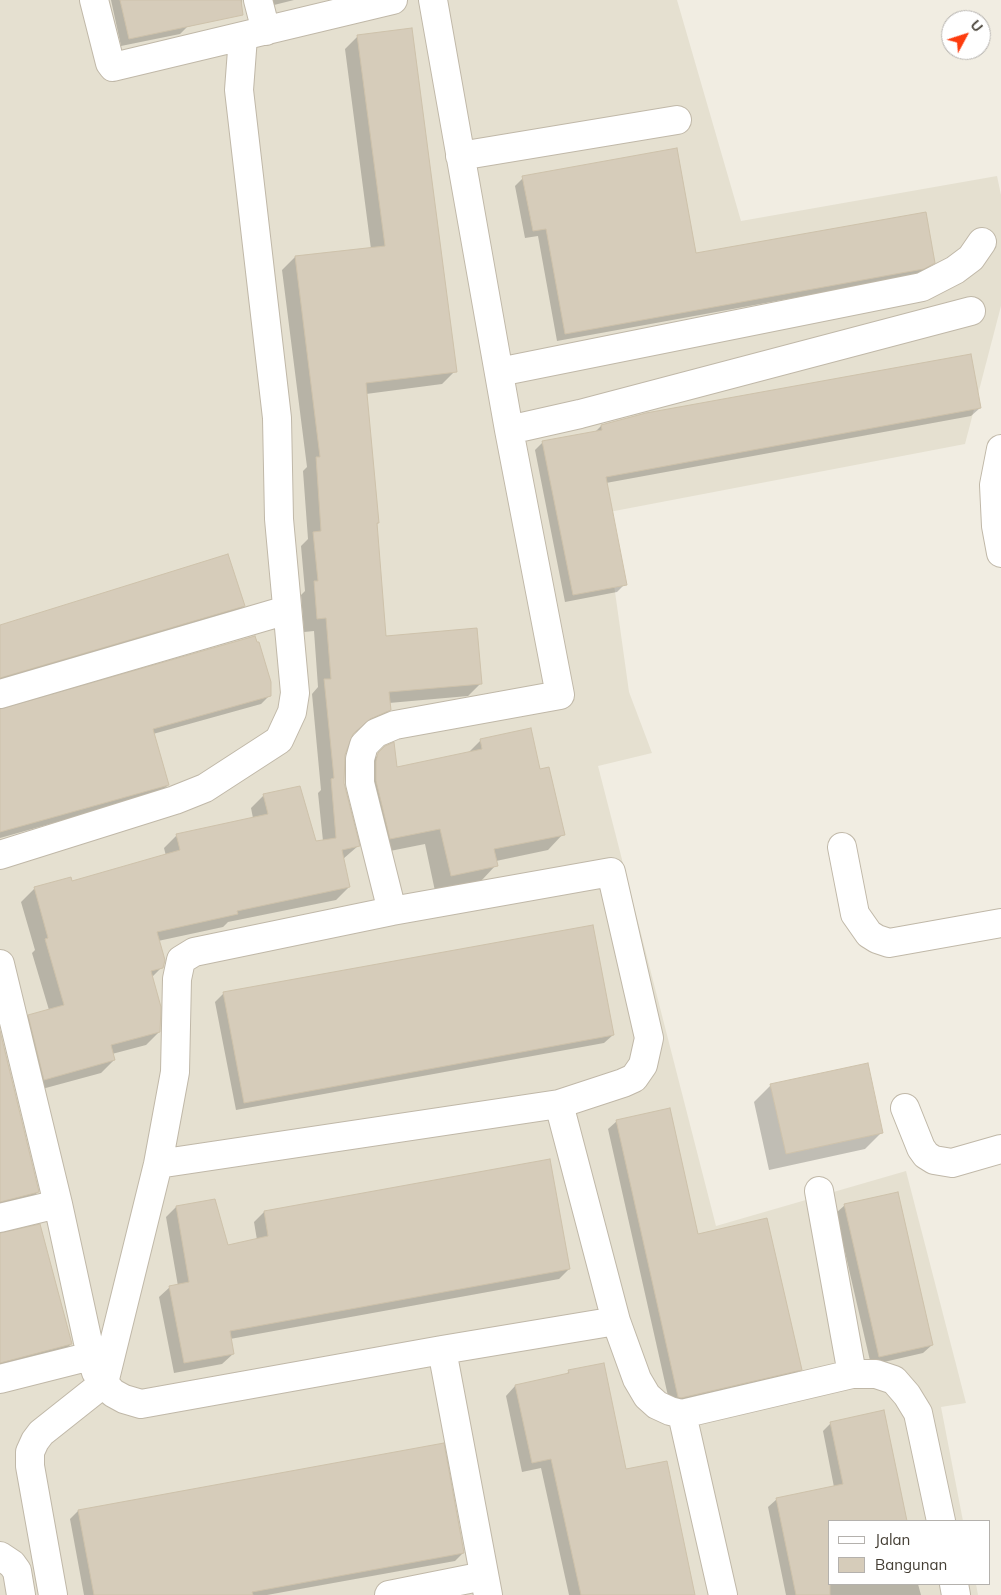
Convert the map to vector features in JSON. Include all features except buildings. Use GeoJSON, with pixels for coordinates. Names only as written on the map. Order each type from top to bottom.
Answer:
{"type":"FeatureCollection","features":[{"type":"Feature","properties":{"kind":"street"},"geometry":{"type":"LineString","coordinates":[[94,0],[110,63],[113,67],[393,0]]}},
{"type":"Feature","properties":{"kind":"street"},"geometry":{"type":"LineString","coordinates":[[0,855],[175,800],[205,788],[278,740],[292,712],[295,694],[280,519],[277,418],[239,90],[255,34],[258,0]]}},
{"type":"Feature","properties":{"kind":"street"},"geometry":{"type":"LineString","coordinates":[[392,911],[360,783],[360,759],[364,745],[376,733],[395,725],[560,695],[508,422],[432,0]]}},
{"type":"Feature","properties":{"kind":"street"},"geometry":{"type":"LineString","coordinates":[[460,156],[677,120]]}},
{"type":"Feature","properties":{"kind":"street"},"geometry":{"type":"LineString","coordinates":[[501,380],[922,287],[955,270],[970,258],[982,242]]}},
{"type":"Feature","properties":{"kind":"street"},"geometry":{"type":"LineString","coordinates":[[508,422],[580,414],[971,311]]}},
{"type":"Feature","properties":{"kind":"street"},"geometry":{"type":"LineString","coordinates":[[1001,449],[994,485],[996,526],[1001,553]]}},
{"type":"Feature","properties":{"kind":"street"},"geometry":{"type":"LineString","coordinates":[[0,694],[287,610]]}},
{"type":"Feature","properties":{"kind":"street"},"geometry":{"type":"LineString","coordinates":[[842,847],[855,914],[870,934],[877,939],[889,943],[1001,923]]}},
{"type":"Feature","properties":{"kind":"street"},"geometry":{"type":"LineString","coordinates":[[54,1595],[30,1466],[30,1452],[34,1441],[41,1433],[104,1383],[158,1164],[175,1072],[177,979],[181,960],[194,952],[392,911],[611,872],[649,1038],[642,1065],[634,1078],[559,1104],[158,1164]]}},
{"type":"Feature","properties":{"kind":"street"},"geometry":{"type":"LineString","coordinates":[[0,964],[58,1204],[91,1356],[96,1372],[113,1393],[124,1399],[141,1404],[442,1350],[616,1322]]}},
{"type":"Feature","properties":{"kind":"street"},"geometry":{"type":"LineString","coordinates":[[559,1104],[616,1322],[637,1379],[647,1396],[657,1405],[682,1414],[852,1374],[876,1374],[894,1380],[907,1395],[918,1413],[941,1520]]}},
{"type":"Feature","properties":{"kind":"street"},"geometry":{"type":"LineString","coordinates":[[905,1108],[921,1148],[926,1155],[934,1160],[952,1163],[1001,1149]]}},
{"type":"Feature","properties":{"kind":"street"},"geometry":{"type":"LineString","coordinates":[[819,1191],[852,1374]]}},
{"type":"Feature","properties":{"kind":"street"},"geometry":{"type":"LineString","coordinates":[[0,1218],[58,1204]]}},
{"type":"Feature","properties":{"kind":"street"},"geometry":{"type":"LineString","coordinates":[[389,1595],[486,1586],[442,1350]]}},
{"type":"Feature","properties":{"kind":"street"},"geometry":{"type":"LineString","coordinates":[[0,1379],[91,1356]]}},
{"type":"Feature","properties":{"kind":"street"},"geometry":{"type":"LineString","coordinates":[[682,1414],[723,1595]]}},
{"type":"Feature","properties":{"kind":"street"},"geometry":{"type":"LineString","coordinates":[[0,1556],[12,1564],[18,1571],[21,1595]]}},
{"type":"Feature","properties":{"kind":"shaded area"},"geometry":{"type":"Polygon","coordinates":[[[0,0],[677,0],[741,221],[997,176],[1001,195],[1001,306],[965,444],[604,513],[629,692],[652,753],[598,766],[716,1226],[906,1171],[966,1403],[941,1407],[963,1520],[828,1520],[828,1585],[976,1585],[978,1595],[0,1595],[0,0]]]}}]}
